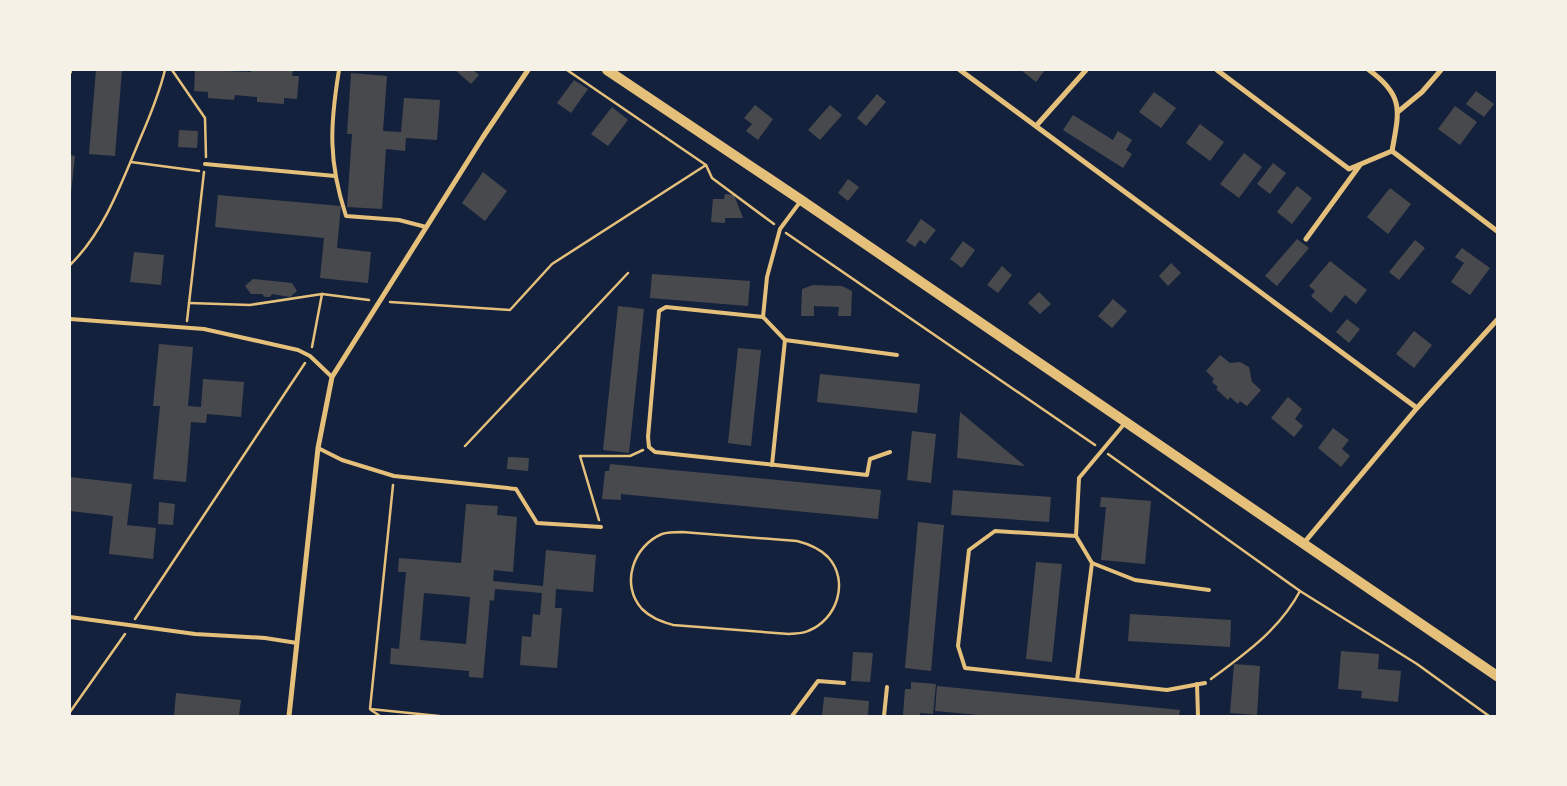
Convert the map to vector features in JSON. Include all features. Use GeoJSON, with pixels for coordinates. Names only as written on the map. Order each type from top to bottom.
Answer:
{"type":"FeatureCollection","features":[{"type":"Feature","properties":{"kind":"main road"},"geometry":{"type":"LineString","coordinates":[[607,70],[619,73],[1125,423],[1497,676]]}},
{"type":"Feature","properties":{"kind":"street"},"geometry":{"type":"LineString","coordinates":[[289,716],[318,448],[332,377],[528,70]]}},
{"type":"Feature","properties":{"kind":"street"},"geometry":{"type":"LineString","coordinates":[[960,70],[1417,408]]}},
{"type":"Feature","properties":{"kind":"street"},"geometry":{"type":"LineString","coordinates":[[1036,126],[1086,70]]}},
{"type":"Feature","properties":{"kind":"street"},"geometry":{"type":"LineString","coordinates":[[1216,70],[1349,169],[1392,152]]}},
{"type":"Feature","properties":{"kind":"street"},"geometry":{"type":"LineString","coordinates":[[1369,70],[1388,84],[1399,111],[1392,152]]}},
{"type":"Feature","properties":{"kind":"street"},"geometry":{"type":"LineString","coordinates":[[1399,111],[1422,92],[1440,70]]}},
{"type":"Feature","properties":{"kind":"street"},"geometry":{"type":"LineString","coordinates":[[1392,152],[1497,231]]}},
{"type":"Feature","properties":{"kind":"street"},"geometry":{"type":"LineString","coordinates":[[1306,239],[1361,165]]}},
{"type":"Feature","properties":{"kind":"street"},"geometry":{"type":"LineString","coordinates":[[1303,544],[1417,408],[1497,320]]}},
{"type":"Feature","properties":{"kind":"lane"},"geometry":{"type":"LineString","coordinates":[[339,70],[331,119],[335,176],[346,216],[399,220],[426,227]]}},
{"type":"Feature","properties":{"kind":"lane"},"geometry":{"type":"LineString","coordinates":[[205,164],[335,176]]}},
{"type":"Feature","properties":{"kind":"lane"},"geometry":{"type":"LineString","coordinates":[[763,317],[766,277],[780,229],[801,200]]}},
{"type":"Feature","properties":{"kind":"lane"},"geometry":{"type":"LineString","coordinates":[[890,452],[870,459],[867,475],[655,452],[649,447],[648,437],[659,311],[666,307],[763,317],[785,340],[897,355]]}},
{"type":"Feature","properties":{"kind":"lane"},"geometry":{"type":"LineString","coordinates":[[70,319],[204,328],[298,350],[310,356],[332,377]]}},
{"type":"Feature","properties":{"kind":"lane"},"geometry":{"type":"LineString","coordinates":[[772,464],[785,340]]}},
{"type":"Feature","properties":{"kind":"lane"},"geometry":{"type":"LineString","coordinates":[[1125,423],[1104,451],[1079,478],[1076,536],[1092,563],[1135,580],[1209,590]]}},
{"type":"Feature","properties":{"kind":"lane"},"geometry":{"type":"LineString","coordinates":[[318,448],[342,460],[394,476],[516,490],[533,520],[537,522],[601,527]]}},
{"type":"Feature","properties":{"kind":"lane"},"geometry":{"type":"LineString","coordinates":[[1076,536],[995,531],[968,550],[958,646],[966,668],[1168,690],[1205,683]]}},
{"type":"Feature","properties":{"kind":"lane"},"geometry":{"type":"LineString","coordinates":[[1077,680],[1092,563]]}},
{"type":"Feature","properties":{"kind":"lane"},"geometry":{"type":"LineString","coordinates":[[70,617],[297,643]]}},
{"type":"Feature","properties":{"kind":"lane"},"geometry":{"type":"LineString","coordinates":[[792,716],[818,681],[844,683]]}},
{"type":"Feature","properties":{"kind":"lane"},"geometry":{"type":"LineString","coordinates":[[1197,684],[1198,716]]}},
{"type":"Feature","properties":{"kind":"lane"},"geometry":{"type":"LineString","coordinates":[[884,716],[886,687]]}},
{"type":"Feature","properties":{"kind":"path"},"geometry":{"type":"LineString","coordinates":[[70,266],[85,250],[122,184],[160,90],[165,70]]}},
{"type":"Feature","properties":{"kind":"path"},"geometry":{"type":"LineString","coordinates":[[172,70],[205,118],[205,164],[186,327]]}},
{"type":"Feature","properties":{"kind":"path"},"geometry":{"type":"LineString","coordinates":[[567,70],[706,165],[712,178],[780,229],[1104,451],[1300,591],[1417,664],[1489,716]]}},
{"type":"Feature","properties":{"kind":"path"},"geometry":{"type":"LineString","coordinates":[[130,162],[204,171]]}},
{"type":"Feature","properties":{"kind":"path"},"geometry":{"type":"LineString","coordinates":[[189,303],[250,305],[322,294],[380,302],[510,310],[552,264],[706,165]]}},
{"type":"Feature","properties":{"kind":"path"},"geometry":{"type":"LineString","coordinates":[[465,446],[628,273]]}},
{"type":"Feature","properties":{"kind":"path"},"geometry":{"type":"LineString","coordinates":[[70,712],[310,356],[322,294]]}},
{"type":"Feature","properties":{"kind":"path"},"geometry":{"type":"LineString","coordinates":[[601,527],[580,456],[630,456],[649,447]]}},
{"type":"Feature","properties":{"kind":"path"},"geometry":{"type":"LineString","coordinates":[[376,716],[370,709],[394,476]]}},
{"type":"Feature","properties":{"kind":"path"},"geometry":{"type":"LineString","coordinates":[[682,532],[797,541],[814,546],[829,558],[838,574],[839,592],[834,609],[823,623],[807,632],[789,634],[673,624],[656,620],[642,608],[633,592],[631,574],[636,556],[647,542],[663,534],[682,532]]}},
{"type":"Feature","properties":{"kind":"path"},"geometry":{"type":"LineString","coordinates":[[1205,683],[1254,648],[1290,610],[1300,591]]}},
{"type":"Feature","properties":{"kind":"path"},"geometry":{"type":"LineString","coordinates":[[370,709],[380,716]]}},
{"type":"Feature","properties":{"kind":"path"},"geometry":{"type":"LineString","coordinates":[[370,709],[439,716]]}},
{"type":"Feature","properties":{"kind":"building"},"geometry":{"type":"Polygon","coordinates":[[[96,70],[122,70],[115,156],[89,154],[96,70]]]}},
{"type":"Feature","properties":{"kind":"building"},"geometry":{"type":"Polygon","coordinates":[[[195,70],[251,72],[251,70],[293,70],[292,76],[299,76],[297,99],[284,98],[284,104],[257,102],[257,97],[235,95],[234,100],[208,98],[208,92],[194,91],[195,70]]]}},
{"type":"Feature","properties":{"kind":"building"},"geometry":{"type":"Polygon","coordinates":[[[455,70],[473,70],[479,75],[471,84],[455,70]]]}},
{"type":"Feature","properties":{"kind":"building"},"geometry":{"type":"Polygon","coordinates":[[[1021,70],[1045,70],[1036,82],[1021,70]]]}},
{"type":"Feature","properties":{"kind":"building"},"geometry":{"type":"Polygon","coordinates":[[[351,73],[387,76],[383,131],[401,132],[404,98],[440,100],[437,140],[406,138],[405,151],[386,149],[382,209],[347,207],[352,134],[347,134],[351,73]]]}},
{"type":"Feature","properties":{"kind":"building"},"geometry":{"type":"Polygon","coordinates":[[[574,80],[588,89],[571,113],[557,103],[574,80]]]}},
{"type":"Feature","properties":{"kind":"building"},"geometry":{"type":"Polygon","coordinates":[[[1476,91],[1494,104],[1484,117],[1466,104],[1476,91]]]}},
{"type":"Feature","properties":{"kind":"building"},"geometry":{"type":"Polygon","coordinates":[[[1154,92],[1176,108],[1161,128],[1139,112],[1154,92]]]}},
{"type":"Feature","properties":{"kind":"building"},"geometry":{"type":"Polygon","coordinates":[[[877,94],[886,102],[866,126],[857,118],[877,94]]]}},
{"type":"Feature","properties":{"kind":"building"},"geometry":{"type":"Polygon","coordinates":[[[755,105],[773,119],[758,140],[746,131],[752,124],[744,118],[755,105]]]}},
{"type":"Feature","properties":{"kind":"building"},"geometry":{"type":"Polygon","coordinates":[[[830,105],[842,115],[820,140],[808,130],[830,105]]]}},
{"type":"Feature","properties":{"kind":"building"},"geometry":{"type":"Polygon","coordinates":[[[1455,106],[1477,122],[1460,145],[1438,129],[1455,106]]]}},
{"type":"Feature","properties":{"kind":"building"},"geometry":{"type":"Polygon","coordinates":[[[612,107],[628,120],[608,146],[591,134],[612,107]]]}},
{"type":"Feature","properties":{"kind":"building"},"geometry":{"type":"Polygon","coordinates":[[[1073,115],[1113,140],[1118,131],[1132,140],[1126,150],[1132,154],[1123,168],[1063,130],[1073,115]]]}},
{"type":"Feature","properties":{"kind":"building"},"geometry":{"type":"Polygon","coordinates":[[[1200,124],[1224,142],[1210,161],[1186,143],[1200,124]]]}},
{"type":"Feature","properties":{"kind":"building"},"geometry":{"type":"Polygon","coordinates":[[[179,130],[198,131],[197,148],[178,147],[179,130]]]}},
{"type":"Feature","properties":{"kind":"building"},"geometry":{"type":"Polygon","coordinates":[[[1244,153],[1262,167],[1239,198],[1220,184],[1244,153]]]}},
{"type":"Feature","properties":{"kind":"building"},"geometry":{"type":"Polygon","coordinates":[[[70,155],[75,156],[71,193],[70,193],[70,155]]]}},
{"type":"Feature","properties":{"kind":"building"},"geometry":{"type":"Polygon","coordinates":[[[1273,163],[1286,173],[1270,194],[1257,184],[1273,163]]]}},
{"type":"Feature","properties":{"kind":"building"},"geometry":{"type":"Polygon","coordinates":[[[483,172],[507,191],[485,221],[462,203],[483,172]]]}},
{"type":"Feature","properties":{"kind":"building"},"geometry":{"type":"Polygon","coordinates":[[[848,179],[859,187],[848,201],[838,193],[848,179]]]}},
{"type":"Feature","properties":{"kind":"building"},"geometry":{"type":"Polygon","coordinates":[[[1297,186],[1312,198],[1292,224],[1277,212],[1297,186]]]}},
{"type":"Feature","properties":{"kind":"building"},"geometry":{"type":"Polygon","coordinates":[[[1390,188],[1411,204],[1388,234],[1367,217],[1390,188]]]}},
{"type":"Feature","properties":{"kind":"building"},"geometry":{"type":"Polygon","coordinates":[[[725,194],[734,195],[743,218],[725,218],[725,223],[711,222],[713,199],[724,199],[725,194]]]}},
{"type":"Feature","properties":{"kind":"building"},"geometry":{"type":"Polygon","coordinates":[[[218,195],[341,206],[337,248],[371,252],[368,283],[320,278],[324,238],[215,227],[218,195]]]}},
{"type":"Feature","properties":{"kind":"building"},"geometry":{"type":"Polygon","coordinates":[[[921,219],[936,230],[925,244],[920,240],[915,247],[906,241],[921,219]]]}},
{"type":"Feature","properties":{"kind":"building"},"geometry":{"type":"Polygon","coordinates":[[[1297,239],[1309,248],[1277,286],[1265,276],[1297,239]]]}},
{"type":"Feature","properties":{"kind":"building"},"geometry":{"type":"Polygon","coordinates":[[[1415,240],[1425,248],[1399,280],[1389,272],[1415,240]]]}},
{"type":"Feature","properties":{"kind":"building"},"geometry":{"type":"Polygon","coordinates":[[[963,241],[975,250],[962,268],[950,259],[963,241]]]}},
{"type":"Feature","properties":{"kind":"building"},"geometry":{"type":"Polygon","coordinates":[[[1462,248],[1490,268],[1470,295],[1451,282],[1464,263],[1455,257],[1462,248]]]}},
{"type":"Feature","properties":{"kind":"building"},"geometry":{"type":"Polygon","coordinates":[[[134,252],[164,255],[161,285],[130,282],[134,252]]]}},
{"type":"Feature","properties":{"kind":"building"},"geometry":{"type":"Polygon","coordinates":[[[1330,261],[1367,290],[1356,304],[1345,295],[1331,313],[1311,296],[1315,291],[1309,286],[1330,261]]]}},
{"type":"Feature","properties":{"kind":"building"},"geometry":{"type":"Polygon","coordinates":[[[1171,263],[1181,273],[1168,286],[1159,276],[1171,263]]]}},
{"type":"Feature","properties":{"kind":"building"},"geometry":{"type":"Polygon","coordinates":[[[1002,266],[1012,275],[998,293],[987,285],[1002,266]]]}},
{"type":"Feature","properties":{"kind":"building"},"geometry":{"type":"Polygon","coordinates":[[[652,274],[750,281],[748,306],[650,298],[652,274]]]}},
{"type":"Feature","properties":{"kind":"building"},"geometry":{"type":"Polygon","coordinates":[[[253,279],[292,283],[297,291],[290,297],[272,294],[270,297],[265,297],[262,294],[251,294],[245,286],[253,279]]]}},
{"type":"Feature","properties":{"kind":"building"},"geometry":{"type":"Polygon","coordinates":[[[813,285],[842,286],[852,291],[851,316],[838,316],[839,307],[814,306],[814,316],[801,316],[802,289],[813,285]]]}},
{"type":"Feature","properties":{"kind":"building"},"geometry":{"type":"Polygon","coordinates":[[[1039,292],[1051,304],[1040,314],[1028,303],[1039,292]]]}},
{"type":"Feature","properties":{"kind":"building"},"geometry":{"type":"Polygon","coordinates":[[[1113,299],[1127,311],[1112,328],[1098,316],[1113,299]]]}},
{"type":"Feature","properties":{"kind":"building"},"geometry":{"type":"Polygon","coordinates":[[[618,306],[644,309],[629,453],[603,450],[618,306]]]}},
{"type":"Feature","properties":{"kind":"building"},"geometry":{"type":"Polygon","coordinates":[[[1347,319],[1360,329],[1349,343],[1336,332],[1347,319]]]}},
{"type":"Feature","properties":{"kind":"building"},"geometry":{"type":"Polygon","coordinates":[[[1414,331],[1432,345],[1414,368],[1396,354],[1414,331]]]}},
{"type":"Feature","properties":{"kind":"building"},"geometry":{"type":"Polygon","coordinates":[[[159,344],[193,347],[188,406],[201,407],[203,379],[244,382],[241,417],[207,414],[206,423],[191,422],[186,482],[153,479],[160,406],[153,406],[159,344]]]}},
{"type":"Feature","properties":{"kind":"building"},"geometry":{"type":"Polygon","coordinates":[[[738,348],[761,350],[751,446],[728,443],[738,348]]]}},
{"type":"Feature","properties":{"kind":"building"},"geometry":{"type":"Polygon","coordinates":[[[1220,355],[1230,363],[1240,362],[1249,367],[1252,382],[1261,390],[1247,406],[1240,401],[1238,404],[1230,397],[1228,400],[1216,389],[1218,387],[1212,382],[1214,379],[1206,371],[1220,355]]]}},
{"type":"Feature","properties":{"kind":"building"},"geometry":{"type":"Polygon","coordinates":[[[820,374],[920,384],[917,413],[817,402],[820,374]]]}},
{"type":"Feature","properties":{"kind":"building"},"geometry":{"type":"Polygon","coordinates":[[[1288,397],[1302,409],[1295,419],[1303,426],[1294,437],[1271,418],[1288,397]]]}},
{"type":"Feature","properties":{"kind":"building"},"geometry":{"type":"Polygon","coordinates":[[[960,412],[1025,466],[957,458],[960,412]]]}},
{"type":"Feature","properties":{"kind":"building"},"geometry":{"type":"Polygon","coordinates":[[[1333,428],[1349,440],[1342,449],[1350,456],[1341,467],[1318,448],[1333,428]]]}},
{"type":"Feature","properties":{"kind":"building"},"geometry":{"type":"Polygon","coordinates":[[[912,431],[936,434],[931,483],[907,480],[912,431]]]}},
{"type":"Feature","properties":{"kind":"building"},"geometry":{"type":"Polygon","coordinates":[[[508,457],[529,458],[528,471],[507,469],[508,457]]]}},
{"type":"Feature","properties":{"kind":"building"},"geometry":{"type":"Polygon","coordinates":[[[610,464],[881,490],[878,519],[621,494],[621,500],[602,499],[605,471],[609,471],[610,464]]]}},
{"type":"Feature","properties":{"kind":"building"},"geometry":{"type":"Polygon","coordinates":[[[70,477],[132,484],[127,525],[156,528],[153,559],[109,554],[113,516],[70,511],[70,477]]]}},
{"type":"Feature","properties":{"kind":"building"},"geometry":{"type":"Polygon","coordinates":[[[953,490],[1051,497],[1049,522],[951,515],[953,490]]]}},
{"type":"Feature","properties":{"kind":"building"},"geometry":{"type":"Polygon","coordinates":[[[1101,497],[1151,501],[1145,564],[1101,560],[1106,507],[1100,507],[1101,497]]]}},
{"type":"Feature","properties":{"kind":"building"},"geometry":{"type":"Polygon","coordinates":[[[159,502],[175,504],[173,525],[158,524],[159,502]]]}},
{"type":"Feature","properties":{"kind":"building"},"geometry":{"type":"Polygon","coordinates":[[[466,504],[498,506],[497,515],[517,517],[513,572],[494,570],[493,581],[543,586],[546,550],[596,555],[593,592],[556,589],[555,608],[562,608],[557,668],[520,665],[522,636],[531,637],[533,614],[540,615],[542,593],[495,589],[494,601],[490,600],[483,678],[469,677],[469,671],[390,664],[391,648],[399,649],[406,572],[398,572],[399,558],[461,563],[466,504]],[[424,593],[420,640],[466,644],[470,597],[424,593]]]}},
{"type":"Feature","properties":{"kind":"building"},"geometry":{"type":"Polygon","coordinates":[[[918,522],[944,525],[931,671],[905,668],[918,522]]]}},
{"type":"Feature","properties":{"kind":"building"},"geometry":{"type":"Polygon","coordinates":[[[1036,562],[1062,564],[1052,662],[1026,659],[1036,562]]]}},
{"type":"Feature","properties":{"kind":"building"},"geometry":{"type":"Polygon","coordinates":[[[1130,614],[1231,620],[1230,647],[1128,641],[1130,614]]]}},
{"type":"Feature","properties":{"kind":"building"},"geometry":{"type":"Polygon","coordinates":[[[1341,651],[1379,654],[1378,669],[1401,671],[1398,702],[1361,698],[1362,691],[1338,689],[1341,651]]]}},
{"type":"Feature","properties":{"kind":"building"},"geometry":{"type":"Polygon","coordinates":[[[853,652],[873,653],[870,682],[851,681],[853,652]]]}},
{"type":"Feature","properties":{"kind":"building"},"geometry":{"type":"Polygon","coordinates":[[[1234,664],[1260,666],[1257,715],[1230,713],[1234,664]]]}},
{"type":"Feature","properties":{"kind":"building"},"geometry":{"type":"Polygon","coordinates":[[[911,682],[936,684],[933,714],[920,713],[920,716],[903,715],[905,689],[911,689],[911,682]]]}},
{"type":"Feature","properties":{"kind":"building"},"geometry":{"type":"Polygon","coordinates":[[[937,686],[1180,710],[1179,716],[990,716],[935,711],[937,686]]]}},
{"type":"Feature","properties":{"kind":"building"},"geometry":{"type":"Polygon","coordinates":[[[176,693],[241,700],[239,716],[174,716],[176,693]]]}},
{"type":"Feature","properties":{"kind":"building"},"geometry":{"type":"Polygon","coordinates":[[[824,697],[869,701],[868,716],[822,716],[824,697]]]}}]}
